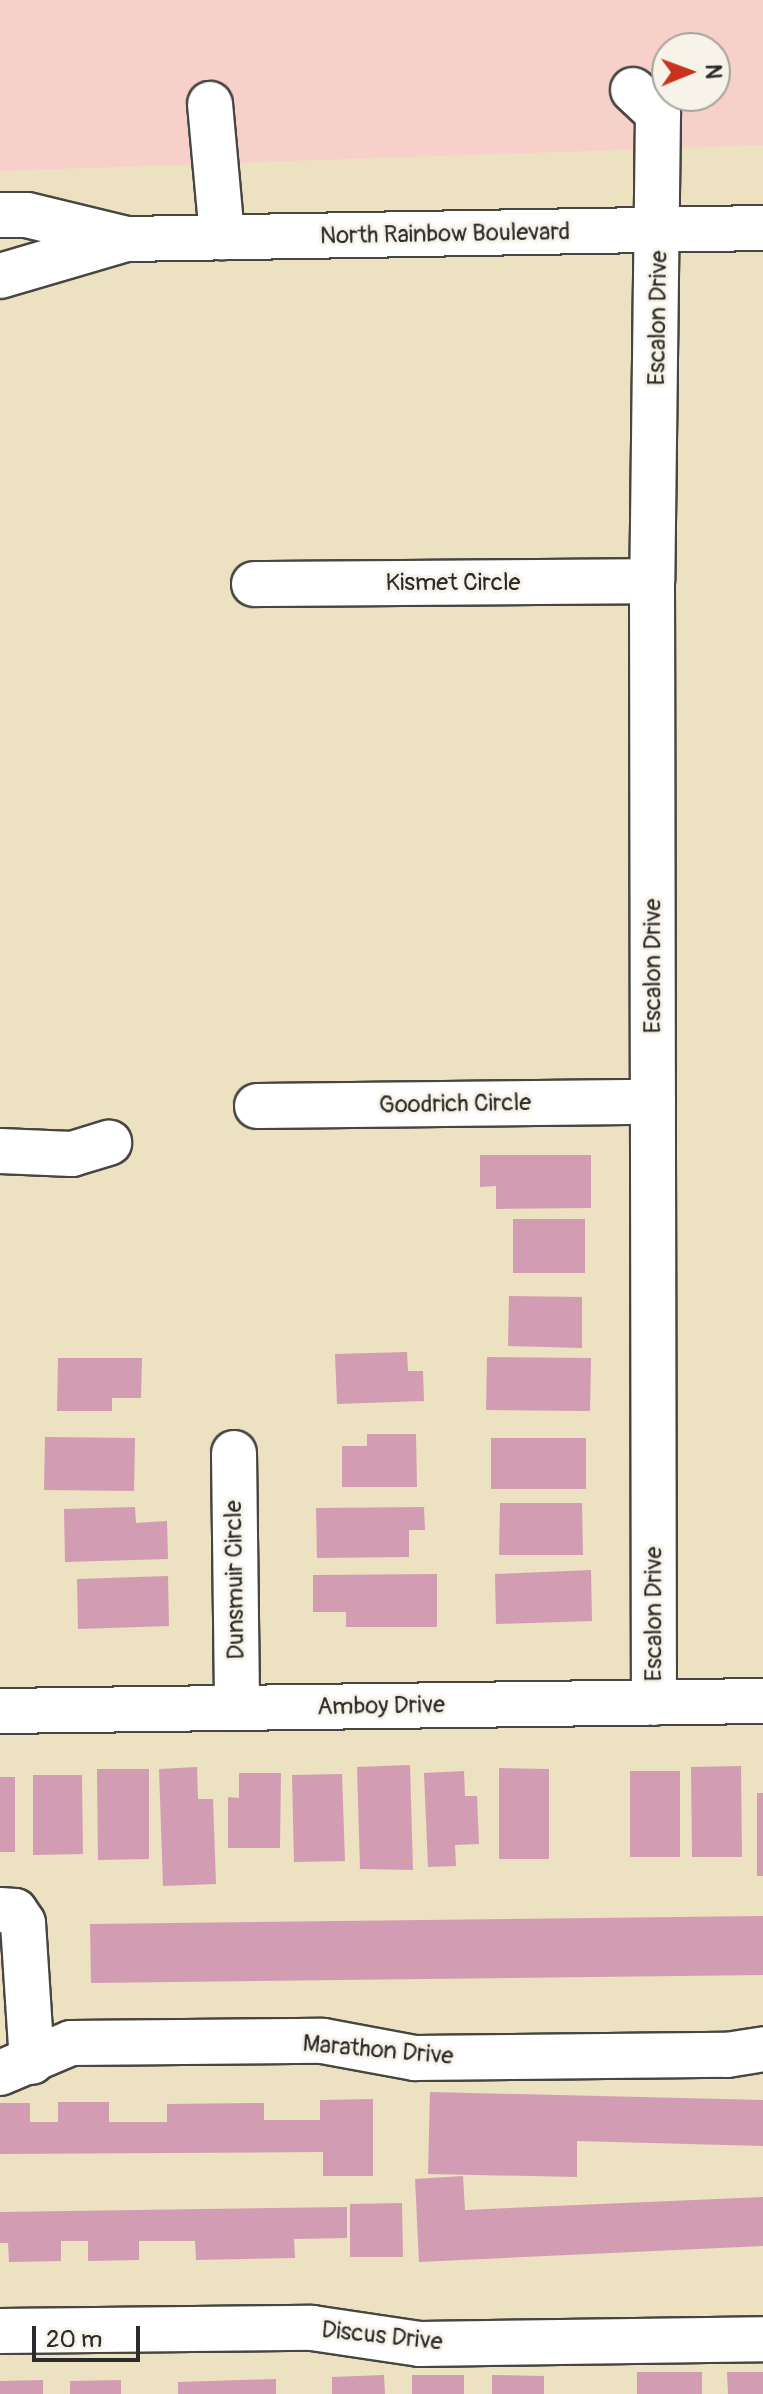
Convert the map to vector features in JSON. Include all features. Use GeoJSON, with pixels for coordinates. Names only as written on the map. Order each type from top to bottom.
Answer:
{"type":"FeatureCollection","features":[{"type":"Feature","properties":{"kind":"street","name":"Escalon Drive"},"geometry":{"type":"LineString","coordinates":[[633,90],[658,113],[660,230],[652,581],[654,1703]]}},
{"type":"Feature","properties":{"kind":"street"},"geometry":{"type":"LineString","coordinates":[[210,104],[222,237]]}},
{"type":"Feature","properties":{"kind":"street","name":"North Rainbow Boulevard"},"geometry":{"type":"LineString","coordinates":[[0,215],[27,215],[126,239],[763,228]]}},
{"type":"Feature","properties":{"kind":"street","name":"North Rainbow Boulevard"},"geometry":{"type":"LineString","coordinates":[[0,276],[126,239]]}},
{"type":"Feature","properties":{"kind":"street","name":"Kismet Circle"},"geometry":{"type":"LineString","coordinates":[[254,584],[652,581]]}},
{"type":"Feature","properties":{"kind":"street","name":"Goodrich Circle"},"geometry":{"type":"LineString","coordinates":[[257,1106],[653,1102]]}},
{"type":"Feature","properties":{"kind":"street"},"geometry":{"type":"LineString","coordinates":[[0,1151],[72,1154],[109,1143]]}},
{"type":"Feature","properties":{"kind":"street","name":"Dunsmuir Circle"},"geometry":{"type":"LineString","coordinates":[[234,1453],[237,1708]]}},
{"type":"Feature","properties":{"kind":"street","name":"Amboy Drive"},"geometry":{"type":"LineString","coordinates":[[0,1711],[763,1701]]}},
{"type":"Feature","properties":{"kind":"street"},"geometry":{"type":"LineString","coordinates":[[0,1910],[15,1911],[23,1923],[16,2067]]}},
{"type":"Feature","properties":{"kind":"street","name":"Marathon Drive"},"geometry":{"type":"LineString","coordinates":[[16,2067],[71,2043],[323,2041],[415,2058],[727,2055],[763,2049]]}},
{"type":"Feature","properties":{"kind":"street","name":"Discus Drive"},"geometry":{"type":"LineString","coordinates":[[0,2331],[312,2328],[420,2344],[763,2339]]}},
{"type":"Feature","properties":{"kind":"shaded area"},"geometry":{"type":"Polygon","coordinates":[[[0,0],[763,0],[763,145],[0,171],[0,0]]]}},
{"type":"Feature","properties":{"kind":"building"},"geometry":{"type":"Polygon","coordinates":[[[480,1155],[591,1155],[591,1208],[496,1209],[496,1186],[480,1187],[480,1155]]]}},
{"type":"Feature","properties":{"kind":"building"},"geometry":{"type":"Polygon","coordinates":[[[513,1219],[585,1219],[585,1273],[513,1273],[513,1219]]]}},
{"type":"Feature","properties":{"kind":"building"},"geometry":{"type":"Polygon","coordinates":[[[509,1296],[582,1297],[582,1348],[508,1346],[509,1296]]]}},
{"type":"Feature","properties":{"kind":"building"},"geometry":{"type":"Polygon","coordinates":[[[407,1352],[408,1371],[423,1371],[424,1401],[337,1404],[335,1354],[407,1352]]]}},
{"type":"Feature","properties":{"kind":"building"},"geometry":{"type":"Polygon","coordinates":[[[487,1357],[591,1358],[590,1411],[486,1410],[487,1357]]]}},
{"type":"Feature","properties":{"kind":"building"},"geometry":{"type":"Polygon","coordinates":[[[58,1358],[142,1358],[141,1398],[112,1398],[112,1411],[57,1411],[58,1358]]]}},
{"type":"Feature","properties":{"kind":"building"},"geometry":{"type":"Polygon","coordinates":[[[367,1434],[416,1434],[417,1487],[342,1487],[342,1446],[367,1446],[367,1434]]]}},
{"type":"Feature","properties":{"kind":"building"},"geometry":{"type":"Polygon","coordinates":[[[45,1437],[135,1438],[134,1491],[44,1490],[45,1437]]]}},
{"type":"Feature","properties":{"kind":"building"},"geometry":{"type":"Polygon","coordinates":[[[491,1438],[586,1438],[586,1489],[491,1489],[491,1438]]]}},
{"type":"Feature","properties":{"kind":"building"},"geometry":{"type":"Polygon","coordinates":[[[500,1503],[582,1503],[583,1555],[499,1555],[500,1503]]]}},
{"type":"Feature","properties":{"kind":"building"},"geometry":{"type":"Polygon","coordinates":[[[135,1507],[136,1523],[167,1521],[168,1559],[65,1562],[64,1509],[135,1507]]]}},
{"type":"Feature","properties":{"kind":"building"},"geometry":{"type":"Polygon","coordinates":[[[424,1507],[425,1530],[409,1530],[409,1557],[317,1558],[316,1508],[424,1507]]]}},
{"type":"Feature","properties":{"kind":"building"},"geometry":{"type":"Polygon","coordinates":[[[591,1570],[592,1621],[496,1624],[495,1574],[591,1570]]]}},
{"type":"Feature","properties":{"kind":"building"},"geometry":{"type":"Polygon","coordinates":[[[437,1574],[437,1627],[346,1627],[346,1612],[313,1612],[313,1575],[437,1574]]]}},
{"type":"Feature","properties":{"kind":"building"},"geometry":{"type":"Polygon","coordinates":[[[168,1576],[169,1626],[78,1629],[77,1579],[168,1576]]]}},
{"type":"Feature","properties":{"kind":"building"},"geometry":{"type":"Polygon","coordinates":[[[410,1765],[413,1870],[360,1869],[357,1767],[410,1765]]]}},
{"type":"Feature","properties":{"kind":"building"},"geometry":{"type":"Polygon","coordinates":[[[741,1766],[742,1857],[692,1857],[691,1767],[741,1766]]]}},
{"type":"Feature","properties":{"kind":"building"},"geometry":{"type":"Polygon","coordinates":[[[197,1767],[198,1799],[213,1799],[216,1884],[163,1886],[159,1769],[197,1767]]]}},
{"type":"Feature","properties":{"kind":"building"},"geometry":{"type":"Polygon","coordinates":[[[499,1768],[549,1769],[549,1859],[499,1859],[499,1768]]]}},
{"type":"Feature","properties":{"kind":"building"},"geometry":{"type":"Polygon","coordinates":[[[97,1769],[149,1769],[149,1859],[98,1860],[97,1769]]]}},
{"type":"Feature","properties":{"kind":"building"},"geometry":{"type":"Polygon","coordinates":[[[464,1771],[465,1796],[477,1796],[479,1844],[455,1845],[456,1866],[428,1867],[424,1773],[464,1771]]]}},
{"type":"Feature","properties":{"kind":"building"},"geometry":{"type":"Polygon","coordinates":[[[630,1771],[680,1771],[680,1857],[630,1857],[630,1771]]]}},
{"type":"Feature","properties":{"kind":"building"},"geometry":{"type":"Polygon","coordinates":[[[239,1773],[281,1773],[280,1848],[228,1848],[228,1797],[239,1798],[239,1773]]]}},
{"type":"Feature","properties":{"kind":"building"},"geometry":{"type":"Polygon","coordinates":[[[342,1774],[345,1861],[294,1862],[292,1775],[342,1774]]]}},
{"type":"Feature","properties":{"kind":"building"},"geometry":{"type":"Polygon","coordinates":[[[33,1775],[82,1775],[83,1854],[33,1855],[33,1775]]]}},
{"type":"Feature","properties":{"kind":"building"},"geometry":{"type":"Polygon","coordinates":[[[0,1777],[15,1777],[15,1852],[0,1852],[0,1777]]]}},
{"type":"Feature","properties":{"kind":"building"},"geometry":{"type":"Polygon","coordinates":[[[757,1793],[763,1793],[763,1876],[757,1876],[757,1793]]]}},
{"type":"Feature","properties":{"kind":"building"},"geometry":{"type":"Polygon","coordinates":[[[763,1916],[763,1975],[91,1983],[90,1924],[763,1916]]]}},
{"type":"Feature","properties":{"kind":"building"},"geometry":{"type":"Polygon","coordinates":[[[430,2092],[763,2100],[763,2146],[577,2141],[577,2177],[428,2174],[430,2092]]]}},
{"type":"Feature","properties":{"kind":"building"},"geometry":{"type":"Polygon","coordinates":[[[373,2099],[373,2176],[323,2176],[323,2152],[0,2154],[0,2103],[30,2103],[30,2122],[58,2122],[58,2102],[109,2102],[109,2122],[167,2122],[167,2104],[264,2103],[264,2120],[320,2120],[320,2100],[373,2099]]]}},
{"type":"Feature","properties":{"kind":"building"},"geometry":{"type":"Polygon","coordinates":[[[463,2176],[465,2210],[763,2197],[763,2246],[419,2262],[415,2179],[463,2176]]]}},
{"type":"Feature","properties":{"kind":"building"},"geometry":{"type":"Polygon","coordinates":[[[402,2203],[403,2257],[350,2257],[350,2204],[402,2203]]]}},
{"type":"Feature","properties":{"kind":"building"},"geometry":{"type":"Polygon","coordinates":[[[347,2207],[347,2238],[294,2239],[295,2258],[196,2260],[195,2241],[139,2241],[139,2260],[88,2261],[88,2241],[61,2241],[61,2261],[9,2262],[8,2243],[0,2243],[0,2212],[347,2207]]]}},
{"type":"Feature","properties":{"kind":"building"},"geometry":{"type":"Polygon","coordinates":[[[637,2372],[702,2372],[702,2394],[637,2394],[637,2372]]]}},
{"type":"Feature","properties":{"kind":"building"},"geometry":{"type":"Polygon","coordinates":[[[727,2372],[763,2372],[763,2394],[728,2394],[727,2372]]]}},
{"type":"Feature","properties":{"kind":"building"},"geometry":{"type":"Polygon","coordinates":[[[384,2375],[385,2394],[332,2394],[332,2377],[384,2375]]]}},
{"type":"Feature","properties":{"kind":"building"},"geometry":{"type":"Polygon","coordinates":[[[412,2375],[464,2375],[464,2394],[412,2394],[412,2375]]]}},
{"type":"Feature","properties":{"kind":"building"},"geometry":{"type":"Polygon","coordinates":[[[492,2375],[544,2376],[544,2394],[492,2394],[492,2375]]]}},
{"type":"Feature","properties":{"kind":"building"},"geometry":{"type":"Polygon","coordinates":[[[276,2379],[276,2394],[178,2394],[178,2382],[276,2379]]]}},
{"type":"Feature","properties":{"kind":"building"},"geometry":{"type":"Polygon","coordinates":[[[43,2380],[43,2394],[0,2394],[0,2381],[43,2380]]]}},
{"type":"Feature","properties":{"kind":"building"},"geometry":{"type":"Polygon","coordinates":[[[121,2380],[121,2394],[70,2394],[70,2381],[121,2380]]]}}]}
